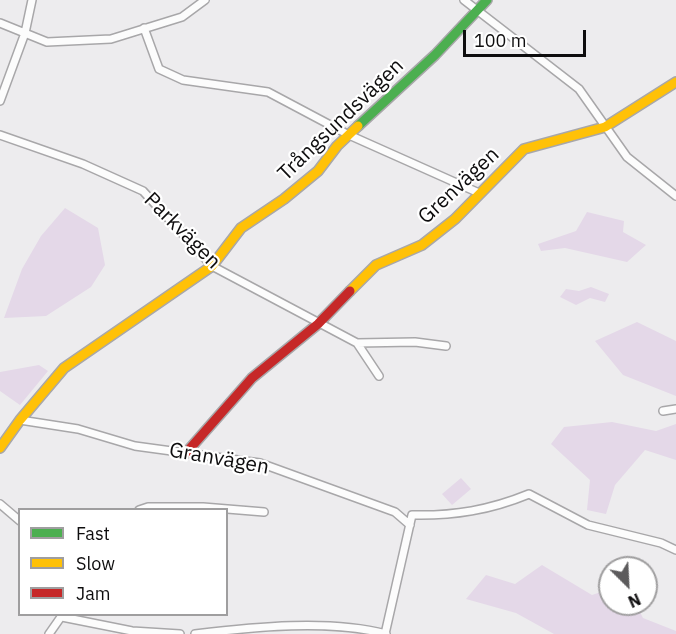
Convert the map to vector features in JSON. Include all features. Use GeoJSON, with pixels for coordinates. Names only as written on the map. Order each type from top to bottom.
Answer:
{"type":"FeatureCollection","features":[{"type":"Feature","properties":{"kind":"street"},"geometry":{"type":"LineString","coordinates":[[0,101],[25,33],[32,0]]}},
{"type":"Feature","properties":{"kind":"street"},"geometry":{"type":"LineString","coordinates":[[0,23],[47,42],[111,39],[182,17],[205,0]]}},
{"type":"Feature","properties":{"kind":"street"},"geometry":{"type":"LineString","coordinates":[[465,0],[579,89],[627,157],[676,196]]}},
{"type":"Feature","properties":{"kind":"street","name":"Trångsundsvägen"},"geometry":{"type":"LineString","coordinates":[[0,448],[20,420],[64,368],[212,266],[241,228],[284,199],[318,171],[337,146],[435,55],[487,0]]}},
{"type":"Feature","properties":{"kind":"street"},"geometry":{"type":"LineString","coordinates":[[144,28],[159,69],[183,80],[268,92],[349,135],[479,193]]}},
{"type":"Feature","properties":{"kind":"street","name":"Grenvägen"},"geometry":{"type":"LineString","coordinates":[[186,453],[252,378],[318,324],[376,265],[422,245],[454,219],[524,149],[605,127],[676,82]]}},
{"type":"Feature","properties":{"kind":"street","name":"Parkvägen"},"geometry":{"type":"LineString","coordinates":[[0,135],[83,164],[143,191],[212,266],[357,343],[415,342],[446,346]]}},
{"type":"Feature","properties":{"kind":"street"},"geometry":{"type":"LineString","coordinates":[[357,343],[379,376]]}},
{"type":"Feature","properties":{"kind":"street"},"geometry":{"type":"LineString","coordinates":[[663,411],[676,409]]}},
{"type":"Feature","properties":{"kind":"street","name":"Granvägen"},"geometry":{"type":"LineString","coordinates":[[20,420],[78,429],[135,446],[261,463],[395,512],[410,525]]}},
{"type":"Feature","properties":{"kind":"street"},"geometry":{"type":"LineString","coordinates":[[195,634],[247,628],[348,626],[385,634],[412,515],[445,516],[499,506],[529,494],[588,525],[661,543],[676,550]]}},
{"type":"Feature","properties":{"kind":"street"},"geometry":{"type":"LineString","coordinates":[[0,504],[18,519]]}},
{"type":"Feature","properties":{"kind":"street"},"geometry":{"type":"LineString","coordinates":[[145,508],[215,508]]}},
{"type":"Feature","properties":{"kind":"street"},"geometry":{"type":"LineString","coordinates":[[228,509],[264,512]]}},
{"type":"Feature","properties":{"kind":"street"},"geometry":{"type":"LineString","coordinates":[[49,634],[63,616],[134,633],[180,634]]}},
{"type":"Feature","properties":{"kind":"shaded area"},"geometry":{"type":"Polygon","coordinates":[[[65,208],[98,228],[105,265],[91,287],[46,316],[4,318],[22,269],[41,236],[65,208]]]}},
{"type":"Feature","properties":{"kind":"shaded area"},"geometry":{"type":"Polygon","coordinates":[[[587,212],[624,221],[623,232],[646,245],[627,262],[565,248],[541,251],[538,244],[576,231],[587,212]]]}},
{"type":"Feature","properties":{"kind":"shaded area"},"geometry":{"type":"Polygon","coordinates":[[[591,287],[609,294],[605,302],[590,298],[576,305],[560,297],[566,289],[579,291],[591,287]]]}},
{"type":"Feature","properties":{"kind":"shaded area"},"geometry":{"type":"Polygon","coordinates":[[[637,322],[676,341],[676,396],[623,375],[595,341],[637,322]]]}},
{"type":"Feature","properties":{"kind":"shaded area"},"geometry":{"type":"Polygon","coordinates":[[[39,365],[48,371],[20,405],[0,391],[0,372],[39,365]]]}},
{"type":"Feature","properties":{"kind":"shaded area"},"geometry":{"type":"Polygon","coordinates":[[[612,422],[656,431],[676,424],[676,460],[645,450],[615,485],[606,514],[587,510],[590,480],[551,444],[564,427],[612,422]]]}},
{"type":"Feature","properties":{"kind":"shaded area"},"geometry":{"type":"Polygon","coordinates":[[[461,478],[471,489],[452,505],[442,494],[461,478]]]}},
{"type":"Feature","properties":{"kind":"shaded area"},"geometry":{"type":"Polygon","coordinates":[[[542,565],[592,595],[598,593],[598,616],[642,616],[676,631],[676,634],[554,634],[516,613],[466,599],[486,575],[515,584],[542,565]]]}},
{"type":"Feature","properties":{"kind":"traffic: fast"},"geometry":{"type":"LineString","coordinates":[[358,126],[435,55],[487,0]]}},
{"type":"Feature","properties":{"kind":"traffic: slow"},"geometry":{"type":"LineString","coordinates":[[350,291],[376,265],[422,245],[455,219],[524,149],[605,127],[676,82]]}},
{"type":"Feature","properties":{"kind":"traffic: slow"},"geometry":{"type":"LineString","coordinates":[[0,448],[20,420],[64,368],[212,266],[241,228],[284,199],[318,171],[337,146],[358,126]]}},
{"type":"Feature","properties":{"kind":"traffic: jam"},"geometry":{"type":"LineString","coordinates":[[186,453],[252,378],[318,324],[350,291]]}}]}
